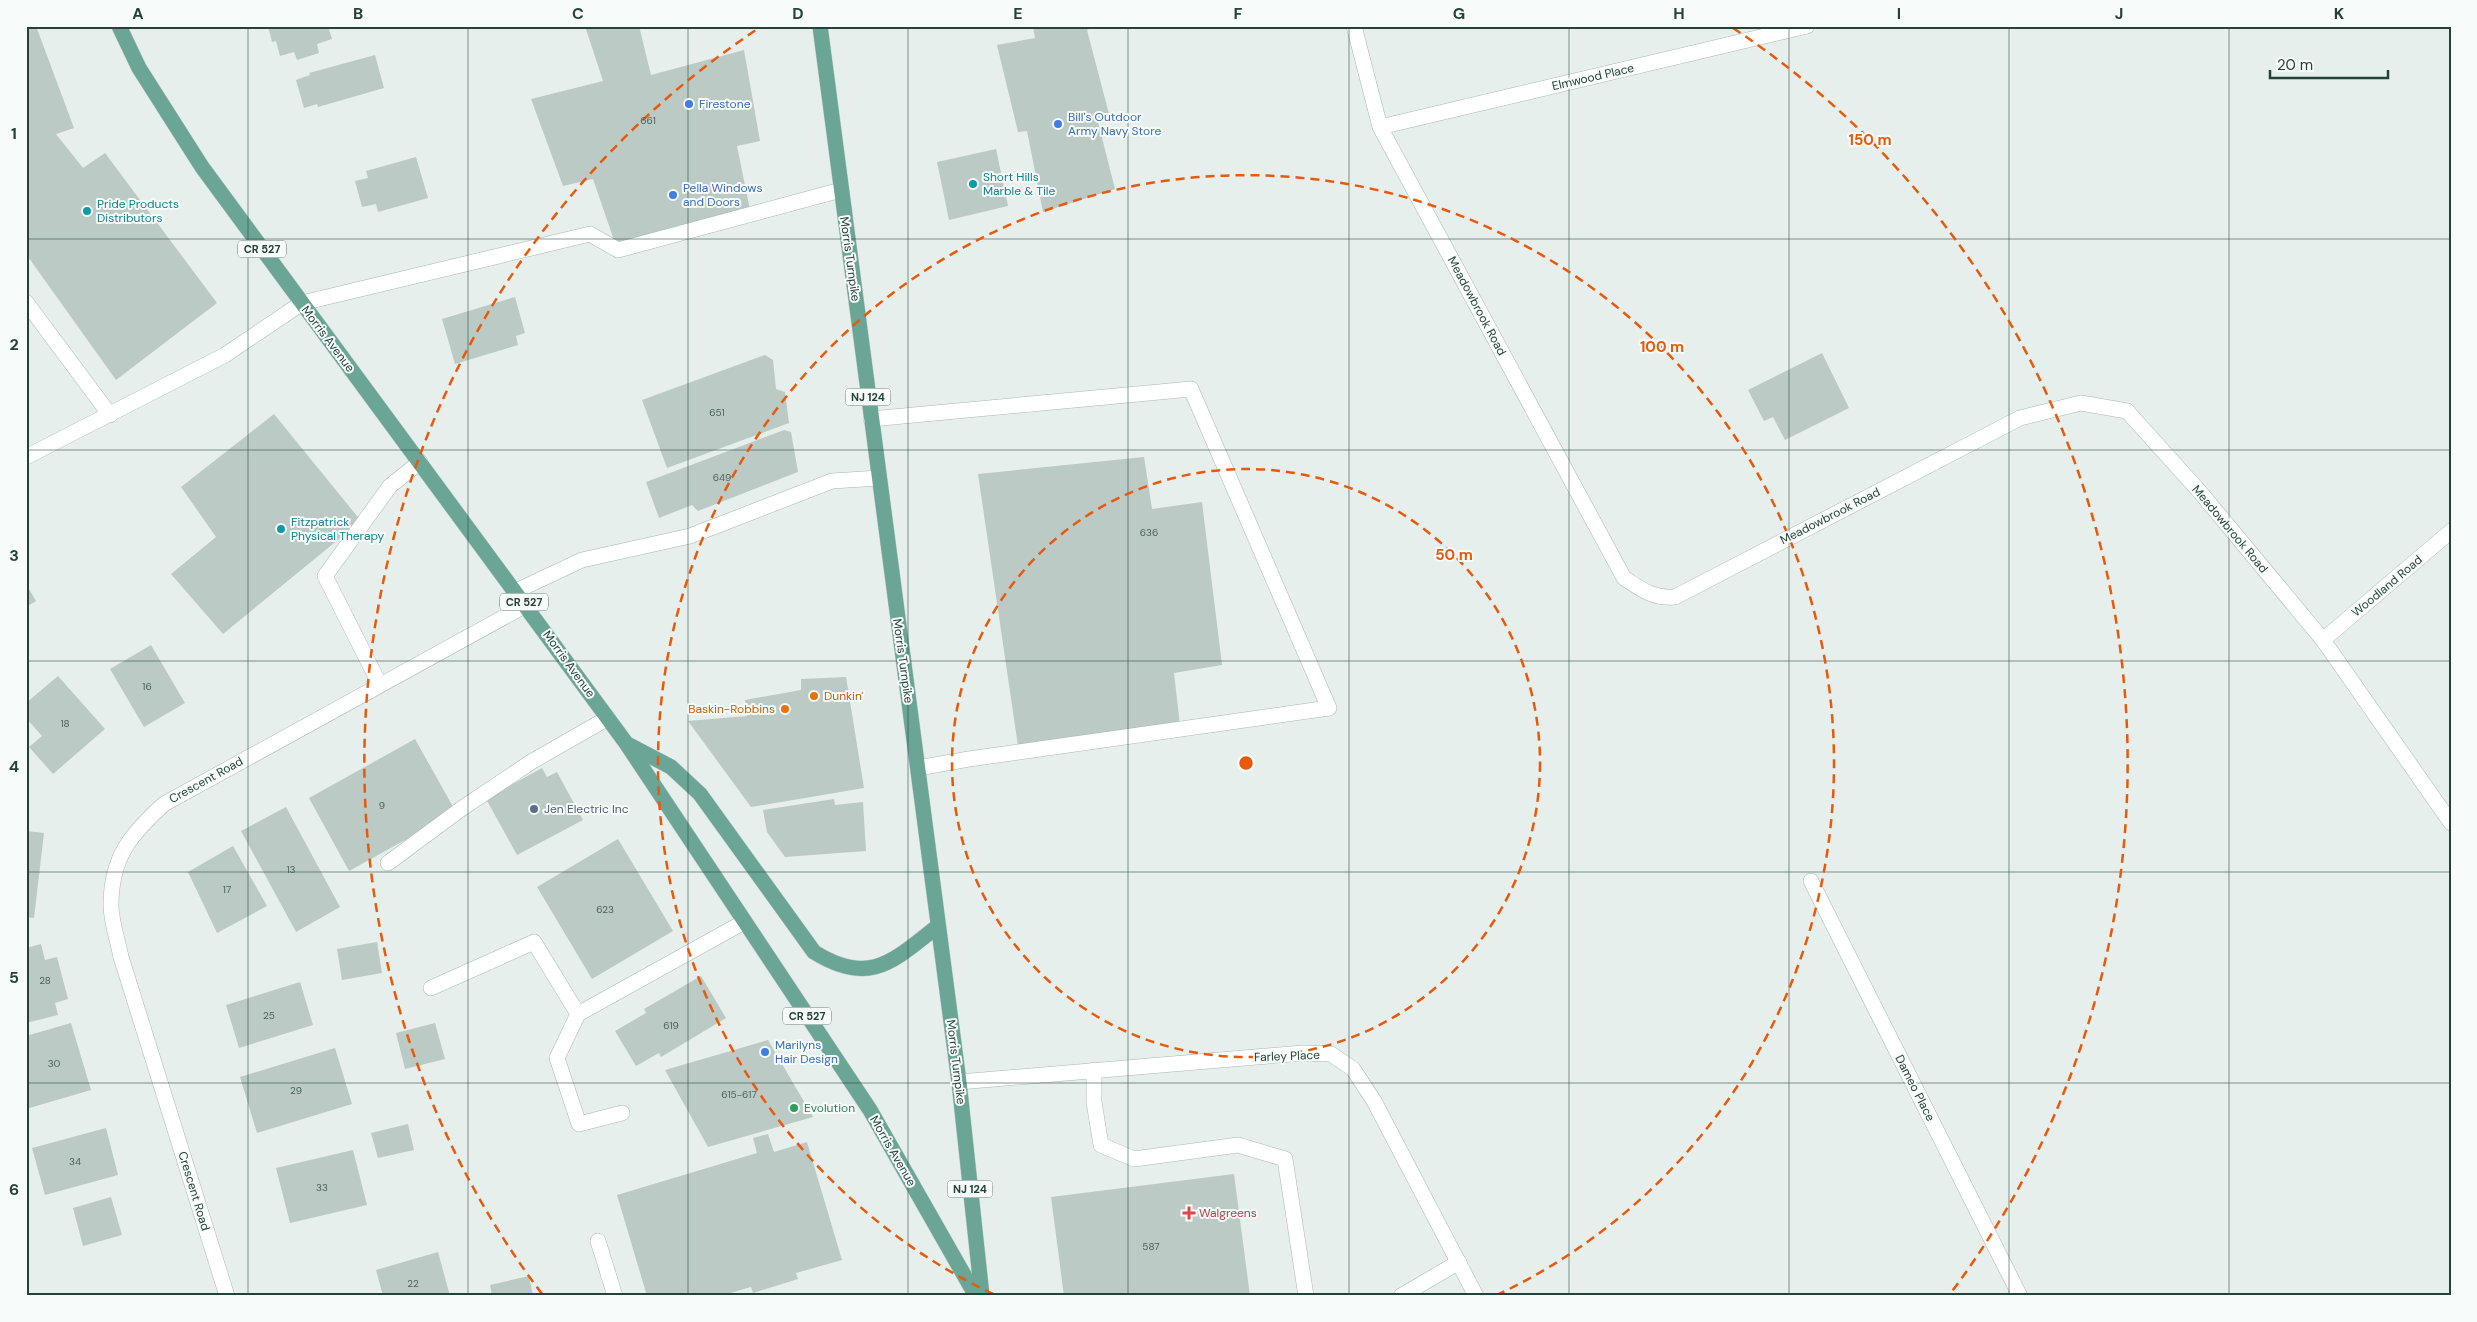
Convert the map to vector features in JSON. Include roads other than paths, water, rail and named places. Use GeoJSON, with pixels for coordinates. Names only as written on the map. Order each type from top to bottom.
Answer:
{"type":"FeatureCollection","features":[{"type":"Feature","properties":{"kind":"main road","name":"Morris Avenue"},"geometry":{"type":"LineString","coordinates":[[119,26],[139,68],[202,167],[516,591],[626,743],[870,1110],[976,1296]]}},
{"type":"Feature","properties":{"kind":"main road","name":"Morris Turnpike"},"geometry":{"type":"LineString","coordinates":[[820,26],[840,190],[959,1082],[982,1296]]}},
{"type":"Feature","properties":{"kind":"main road"},"geometry":{"type":"LineString","coordinates":[[626,743],[671,767],[700,794],[814,952],[833,964],[855,970],[879,967],[898,957],[938,926]]}},
{"type":"Feature","properties":{"kind":"street","name":"Meadowbrook Road"},"geometry":{"type":"LineString","coordinates":[[1354,26],[1380,127],[1624,578],[1649,595],[1662,598],[1675,596],[2020,418],[2081,403],[2127,411],[2200,492],[2324,640],[2451,823]]}},
{"type":"Feature","properties":{"kind":"street","name":"Elmwood Place"},"geometry":{"type":"LineString","coordinates":[[1380,127],[1807,26]]}},
{"type":"Feature","properties":{"kind":"street"},"geometry":{"type":"LineString","coordinates":[[26,457],[225,356],[302,304],[590,234],[618,250],[840,190]]}},
{"type":"Feature","properties":{"kind":"street"},"geometry":{"type":"LineString","coordinates":[[26,302],[110,415]]}},
{"type":"Feature","properties":{"kind":"street"},"geometry":{"type":"LineString","coordinates":[[871,419],[1191,389],[1329,708],[969,759],[918,768]]}},
{"type":"Feature","properties":{"kind":"street"},"geometry":{"type":"LineString","coordinates":[[380,685],[325,576],[390,486],[420,462]]}},
{"type":"Feature","properties":{"kind":"street"},"geometry":{"type":"LineString","coordinates":[[516,591],[582,560],[690,536],[832,481],[879,478]]}},
{"type":"Feature","properties":{"kind":"street","name":"Woodland Road"},"geometry":{"type":"LineString","coordinates":[[2324,640],[2451,532]]}},
{"type":"Feature","properties":{"kind":"street","name":"Crescent Road"},"geometry":{"type":"LineString","coordinates":[[227,1296],[121,957],[111,906],[120,852],[140,826],[164,804],[526,605]]}},
{"type":"Feature","properties":{"kind":"street"},"geometry":{"type":"LineString","coordinates":[[388,864],[461,809],[531,762],[608,718]]}},
{"type":"Feature","properties":{"kind":"street","name":"Dameo Place"},"geometry":{"type":"LineString","coordinates":[[1811,881],[2020,1296]]}},
{"type":"Feature","properties":{"kind":"street"},"geometry":{"type":"LineString","coordinates":[[622,1113],[579,1124],[557,1058],[578,1014],[744,922]]}},
{"type":"Feature","properties":{"kind":"street"},"geometry":{"type":"LineString","coordinates":[[431,988],[534,942],[578,1014]]}},
{"type":"Feature","properties":{"kind":"street","name":"Farley Place"},"geometry":{"type":"LineString","coordinates":[[959,1082],[1303,1053],[1332,1054],[1353,1069],[1374,1101],[1476,1296]]}},
{"type":"Feature","properties":{"kind":"street"},"geometry":{"type":"LineString","coordinates":[[1094,1070],[1094,1102],[1101,1145],[1134,1159],[1238,1146],[1285,1159],[1306,1296]]}},
{"type":"Feature","properties":{"kind":"street"},"geometry":{"type":"LineString","coordinates":[[598,1241],[615,1296]]}},
{"type":"Feature","properties":{"kind":"street"},"geometry":{"type":"LineString","coordinates":[[1401,1296],[1459,1262]]}},
{"type":"Feature","properties":{"kind":"place","name":"Firestone"},"geometry":{"type":"Point","coordinates":[689,104]}},
{"type":"Feature","properties":{"kind":"place","name":"Bill's Outdoor Army Navy Store"},"geometry":{"type":"Point","coordinates":[1058,124]}},
{"type":"Feature","properties":{"kind":"place","name":"Short Hills Marble & Tile"},"geometry":{"type":"Point","coordinates":[973,184]}},
{"type":"Feature","properties":{"kind":"place","name":"Pella Windows and Doors"},"geometry":{"type":"Point","coordinates":[673,195]}},
{"type":"Feature","properties":{"kind":"place","name":"Pride Products Distributors"},"geometry":{"type":"Point","coordinates":[87,211]}},
{"type":"Feature","properties":{"kind":"place","name":"Fitzpatrick Physical Therapy"},"geometry":{"type":"Point","coordinates":[281,529]}},
{"type":"Feature","properties":{"kind":"place","name":"Dunkin'"},"geometry":{"type":"Point","coordinates":[814,696]}},
{"type":"Feature","properties":{"kind":"place","name":"Baskin-Robbins"},"geometry":{"type":"Point","coordinates":[785,709]}},
{"type":"Feature","properties":{"kind":"place","name":"Jen Electric Inc"},"geometry":{"type":"Point","coordinates":[534,809]}},
{"type":"Feature","properties":{"kind":"place","name":"Marilyns Hair Design"},"geometry":{"type":"Point","coordinates":[765,1052]}},
{"type":"Feature","properties":{"kind":"place","name":"Evolution"},"geometry":{"type":"Point","coordinates":[794,1108]}},
{"type":"Feature","properties":{"kind":"place","name":"Walgreens"},"geometry":{"type":"Point","coordinates":[1189,1213]}}]}
